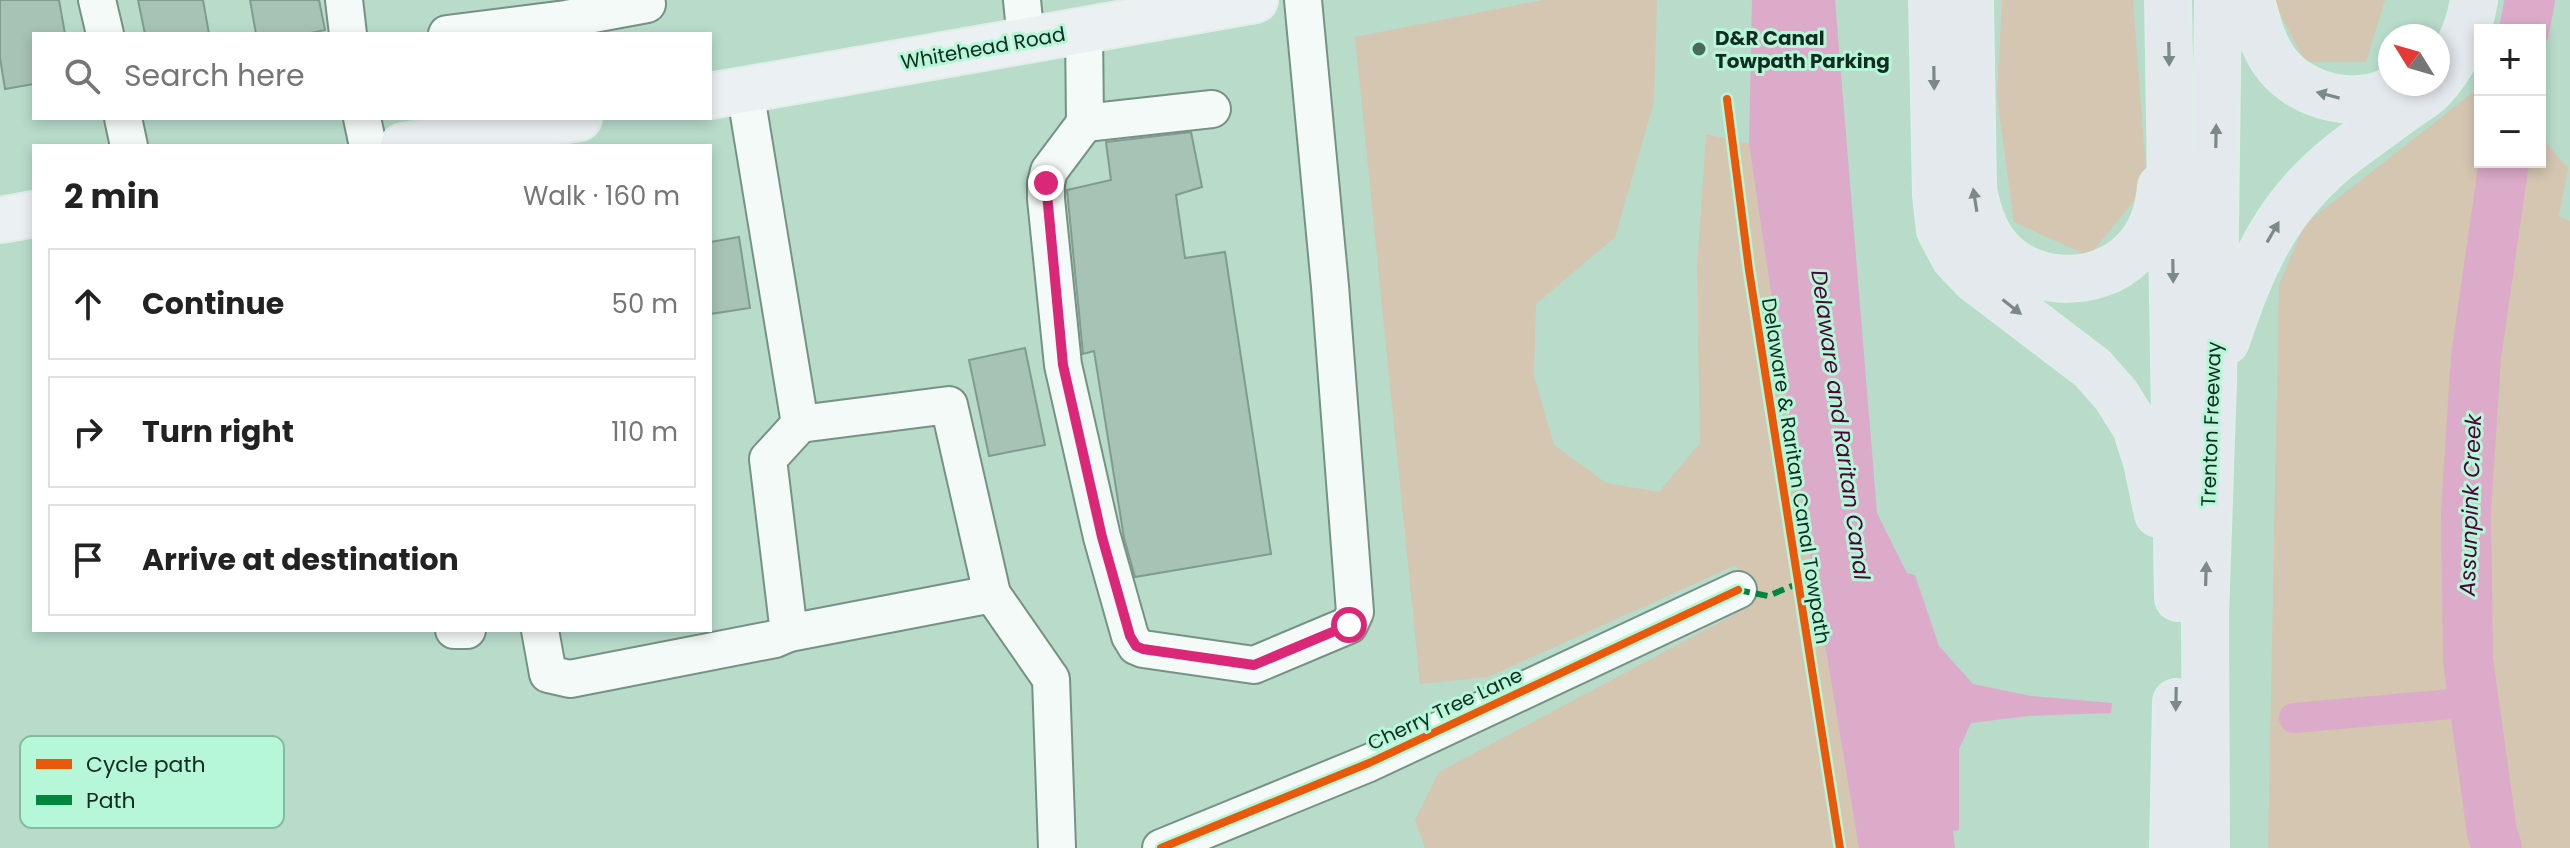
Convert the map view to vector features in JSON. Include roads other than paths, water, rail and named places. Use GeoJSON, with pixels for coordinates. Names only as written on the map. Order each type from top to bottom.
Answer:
{"type":"FeatureCollection","features":[{"type":"Feature","properties":{"kind":"highway"},"geometry":{"type":"LineString","coordinates":[[1932,0],[1936,195],[1940,230],[1955,258],[1975,279],[2092,368],[2116,395],[2136,427],[2147,462],[2178,602]]}},
{"type":"Feature","properties":{"kind":"highway"},"geometry":{"type":"LineString","coordinates":[[1970,0],[1973,190],[1978,215],[1992,243],[2011,261],[2033,273],[2059,279],[2085,278],[2111,269],[2133,254],[2150,232],[2159,209],[2170,109]]}},
{"type":"Feature","properties":{"kind":"highway","name":"Trenton Freeway"},"geometry":{"type":"LineString","coordinates":[[2168,0],[2178,602],[2173,848]]}},
{"type":"Feature","properties":{"kind":"highway","name":"Trenton Freeway"},"geometry":{"type":"LineString","coordinates":[[2206,848],[2205,617],[2213,382],[2218,0]]}},
{"type":"Feature","properties":{"kind":"highway"},"geometry":{"type":"LineString","coordinates":[[2251,0],[2261,37],[2275,62],[2295,82],[2318,94],[2346,100],[2378,94]]}},
{"type":"Feature","properties":{"kind":"highway"},"geometry":{"type":"LineString","coordinates":[[2444,24],[2446,0]]}},
{"type":"Feature","properties":{"kind":"highway"},"geometry":{"type":"LineString","coordinates":[[2450,66],[2466,34],[2474,0]]}},
{"type":"Feature","properties":{"kind":"highway"},"geometry":{"type":"LineString","coordinates":[[2213,382],[2239,300],[2261,251],[2284,212],[2314,178],[2419,96]]}},
{"type":"Feature","properties":{"kind":"main road","name":"Whitehead Road"},"geometry":{"type":"LineString","coordinates":[[728,93],[1024,20],[1084,30],[1202,4],[1255,0]]}},
{"type":"Feature","properties":{"kind":"main road"},"geometry":{"type":"LineString","coordinates":[[428,144],[566,120]]}},
{"type":"Feature","properties":{"kind":"main road"},"geometry":{"type":"LineString","coordinates":[[0,220],[32,214]]}},
{"type":"Feature","properties":{"kind":"street"},"geometry":{"type":"LineString","coordinates":[[97,0],[105,32]]}},
{"type":"Feature","properties":{"kind":"street"},"geometry":{"type":"LineString","coordinates":[[344,0],[348,32]]}},
{"type":"Feature","properties":{"kind":"street"},"geometry":{"type":"LineString","coordinates":[[1084,30],[1085,123],[1049,171],[1046,199],[1063,365],[1102,537],[1130,636],[1136,646],[1254,665],[1349,625],[1355,612],[1330,286],[1303,0]]}},
{"type":"Feature","properties":{"kind":"street"},"geometry":{"type":"LineString","coordinates":[[462,32],[566,18],[648,13]]}},
{"type":"Feature","properties":{"kind":"street"},"geometry":{"type":"LineString","coordinates":[[728,93],[800,424]]}},
{"type":"Feature","properties":{"kind":"street"},"geometry":{"type":"LineString","coordinates":[[1085,123],[1212,109]]}},
{"type":"Feature","properties":{"kind":"street"},"geometry":{"type":"LineString","coordinates":[[123,120],[129,144]]}},
{"type":"Feature","properties":{"kind":"street"},"geometry":{"type":"LineString","coordinates":[[362,120],[368,144]]}},
{"type":"Feature","properties":{"kind":"street"},"geometry":{"type":"LineString","coordinates":[[789,633],[768,459],[800,424],[949,405],[992,594],[1051,679],[1057,848]]}},
{"type":"Feature","properties":{"kind":"street","name":"Cherry Tree Lane"},"geometry":{"type":"LineString","coordinates":[[1161,848],[1369,763],[1738,590]]}},
{"type":"Feature","properties":{"kind":"street"},"geometry":{"type":"LineString","coordinates":[[540,632],[548,674],[570,679],[992,594]]}},
{"type":"Feature","properties":{"kind":"water","name":"Delaware and Raritan Canal"},"geometry":{"type":"Polygon","coordinates":[[[1752,0],[1835,0],[1877,513],[1907,573],[1915,575],[1939,646],[1973,684],[2031,696],[2112,703],[2111,713],[2028,716],[1971,723],[1959,749],[1959,830],[1953,831],[1955,848],[1859,848],[1809,549],[1749,144],[1752,0]]]}},
{"type":"Feature","properties":{"kind":"waterway","name":"Assunpink Creek"},"geometry":{"type":"LineString","coordinates":[[2525,24],[2530,0]]}},
{"type":"Feature","properties":{"kind":"waterway","name":"Assunpink Creek"},"geometry":{"type":"LineString","coordinates":[[2497,848],[2492,832],[2468,660],[2466,512],[2476,357],[2503,168]]}},
{"type":"Feature","properties":{"kind":"waterway"},"geometry":{"type":"LineString","coordinates":[[2294,718],[2474,702]]}},
{"type":"Feature","properties":{"kind":"place","name":"D&R Canal Towpath Parking"},"geometry":{"type":"Point","coordinates":[1699,49]}}]}
